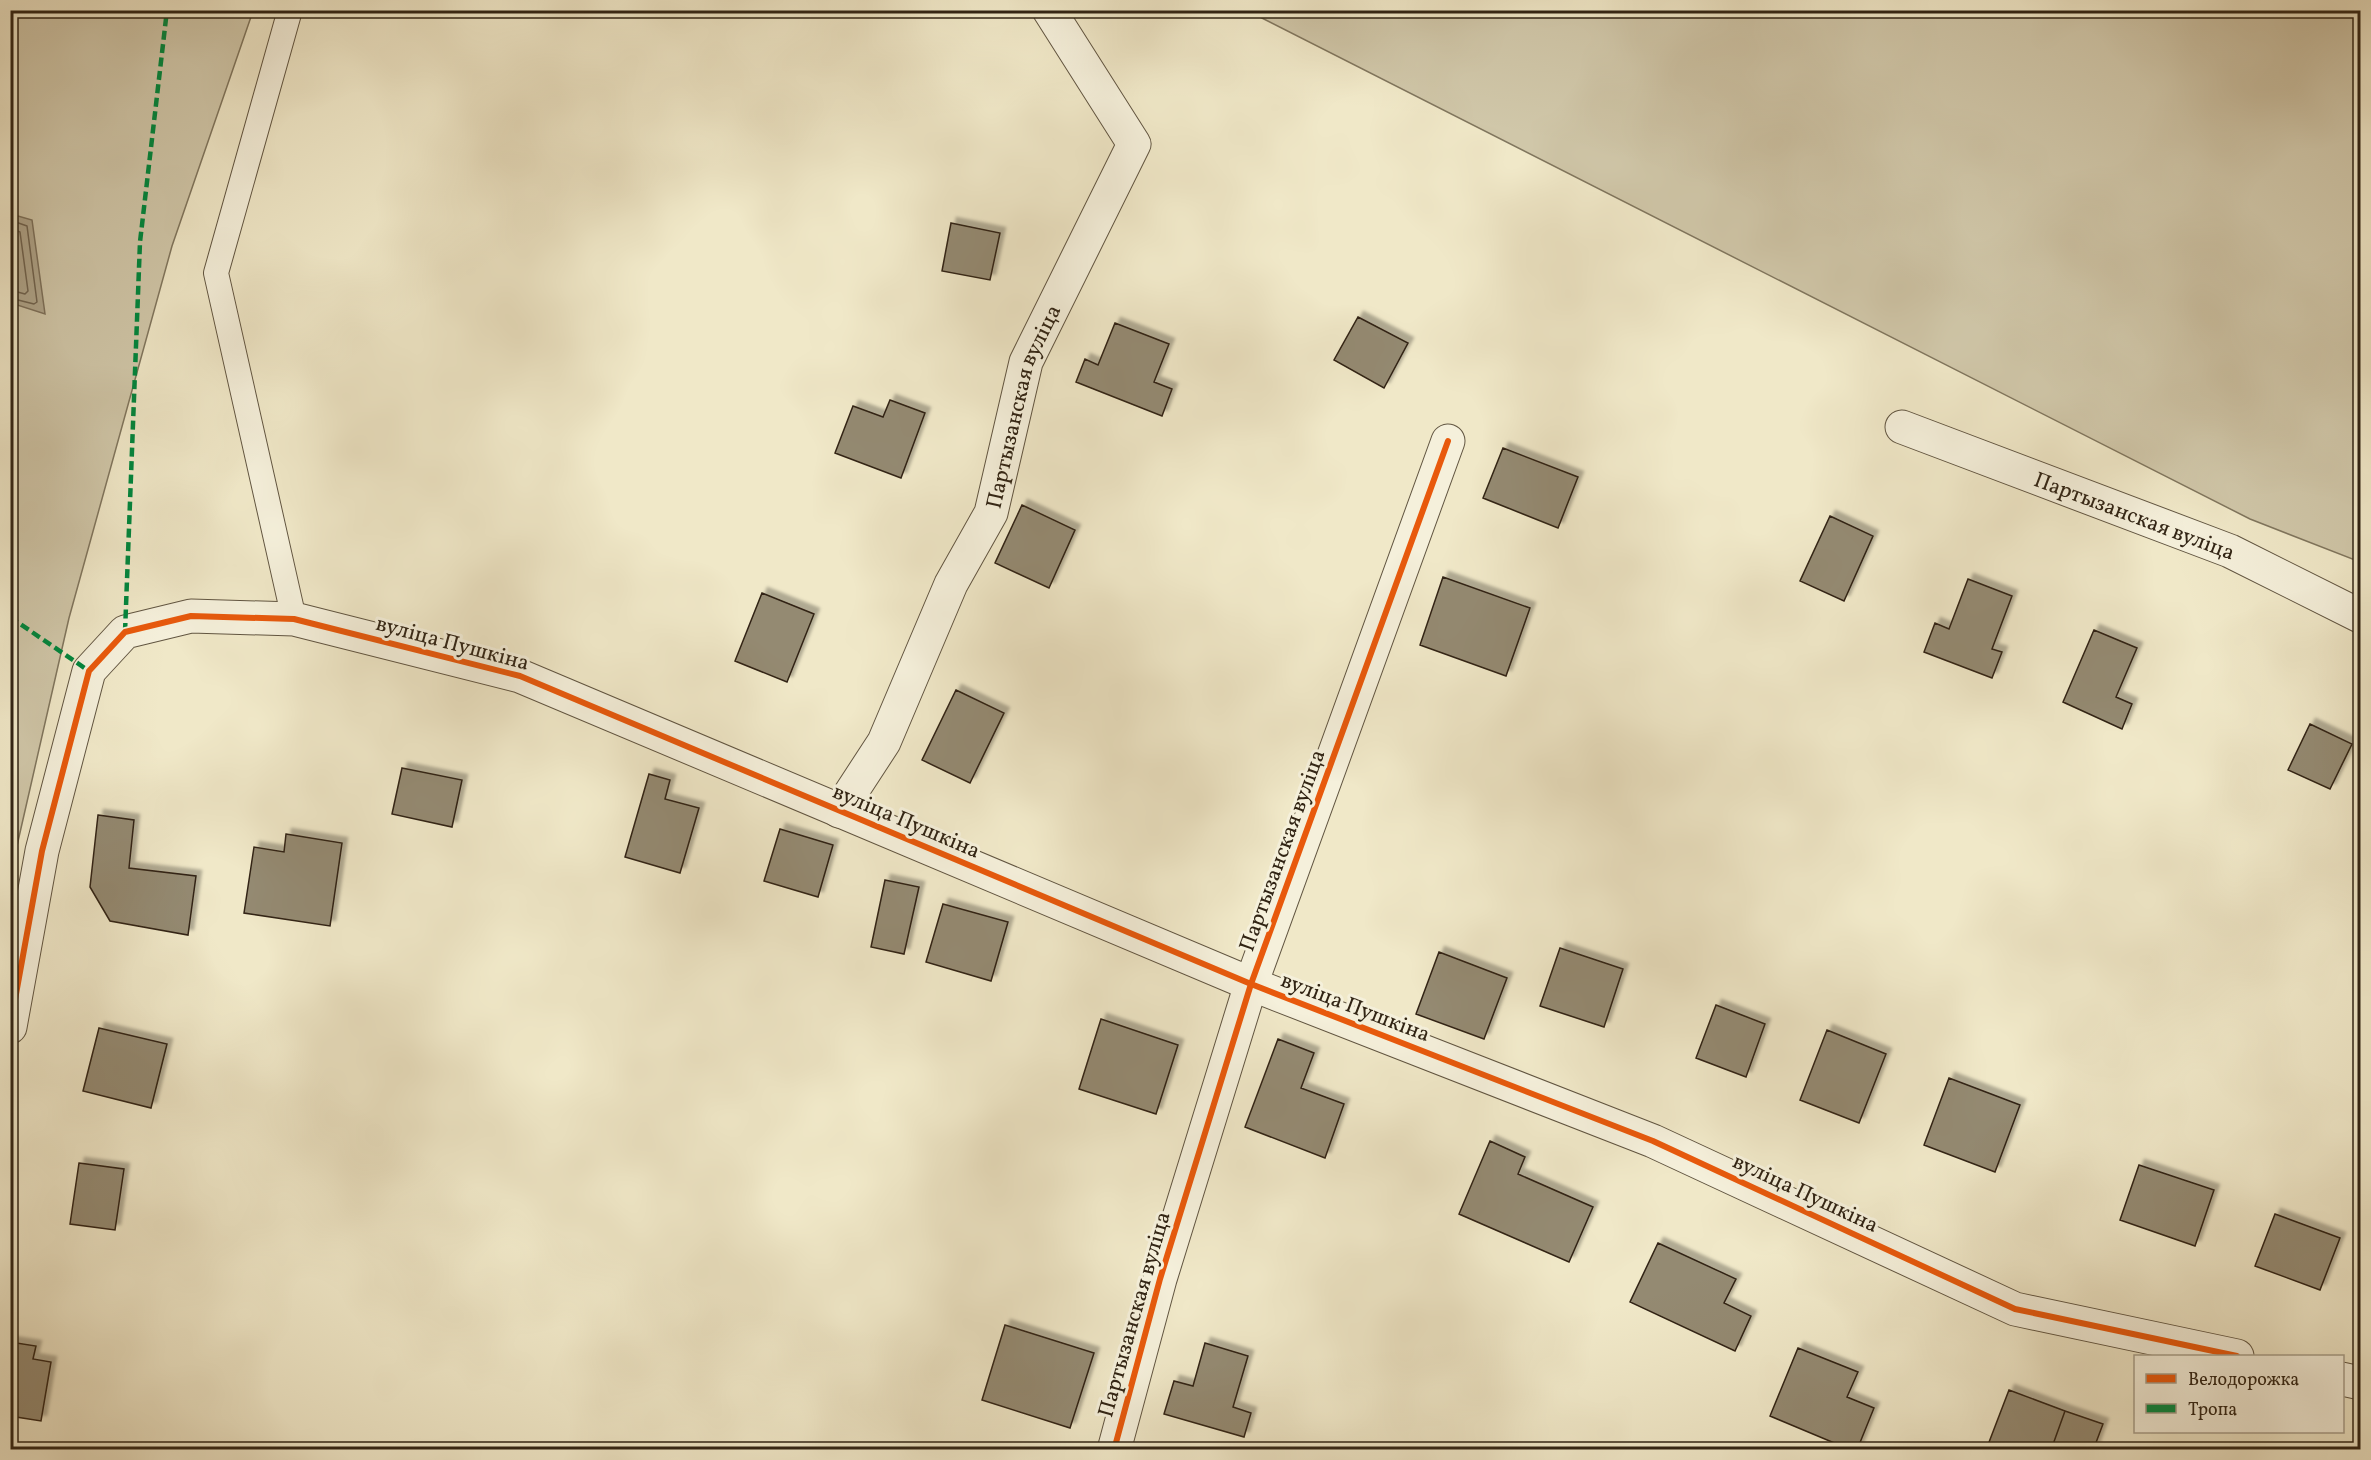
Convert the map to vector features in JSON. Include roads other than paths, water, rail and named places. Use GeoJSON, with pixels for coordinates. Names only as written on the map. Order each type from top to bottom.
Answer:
{"type":"FeatureCollection","features":[{"type":"Feature","properties":{"kind":"street","name":"Партызанская вуліца"},"geometry":{"type":"LineString","coordinates":[[839,811],[884,742],[951,585],[991,513],[1026,362],[1134,144],[1049,10]]}},
{"type":"Feature","properties":{"kind":"street","name":"Партызанская вуліца"},"geometry":{"type":"LineString","coordinates":[[1902,427],[2230,550],[2361,616]]}},
{"type":"Feature","properties":{"kind":"street","name":"Партызанская вуліца"},"geometry":{"type":"LineString","coordinates":[[1114,1449],[1160,1279],[1251,984],[1448,441]]}},
{"type":"Feature","properties":{"kind":"street","name":"вуліца Пушкіна"},"geometry":{"type":"LineString","coordinates":[[10,1027],[42,851],[90,671],[125,632],[191,616],[294,619],[520,676],[1251,984],[1653,1142],[2015,1309],[2232,1355]]}},
{"type":"Feature","properties":{"kind":"street"},"geometry":{"type":"LineString","coordinates":[[2344,1379],[2361,1383]]}},
{"type":"Feature","properties":{"kind":"lane"},"geometry":{"type":"LineString","coordinates":[[290,10],[216,273],[294,619]]}},
{"type":"Feature","properties":{"kind":"water"},"geometry":{"type":"Polygon","coordinates":[[[11,214],[32,220],[45,314],[11,303],[11,214]]]}}]}
